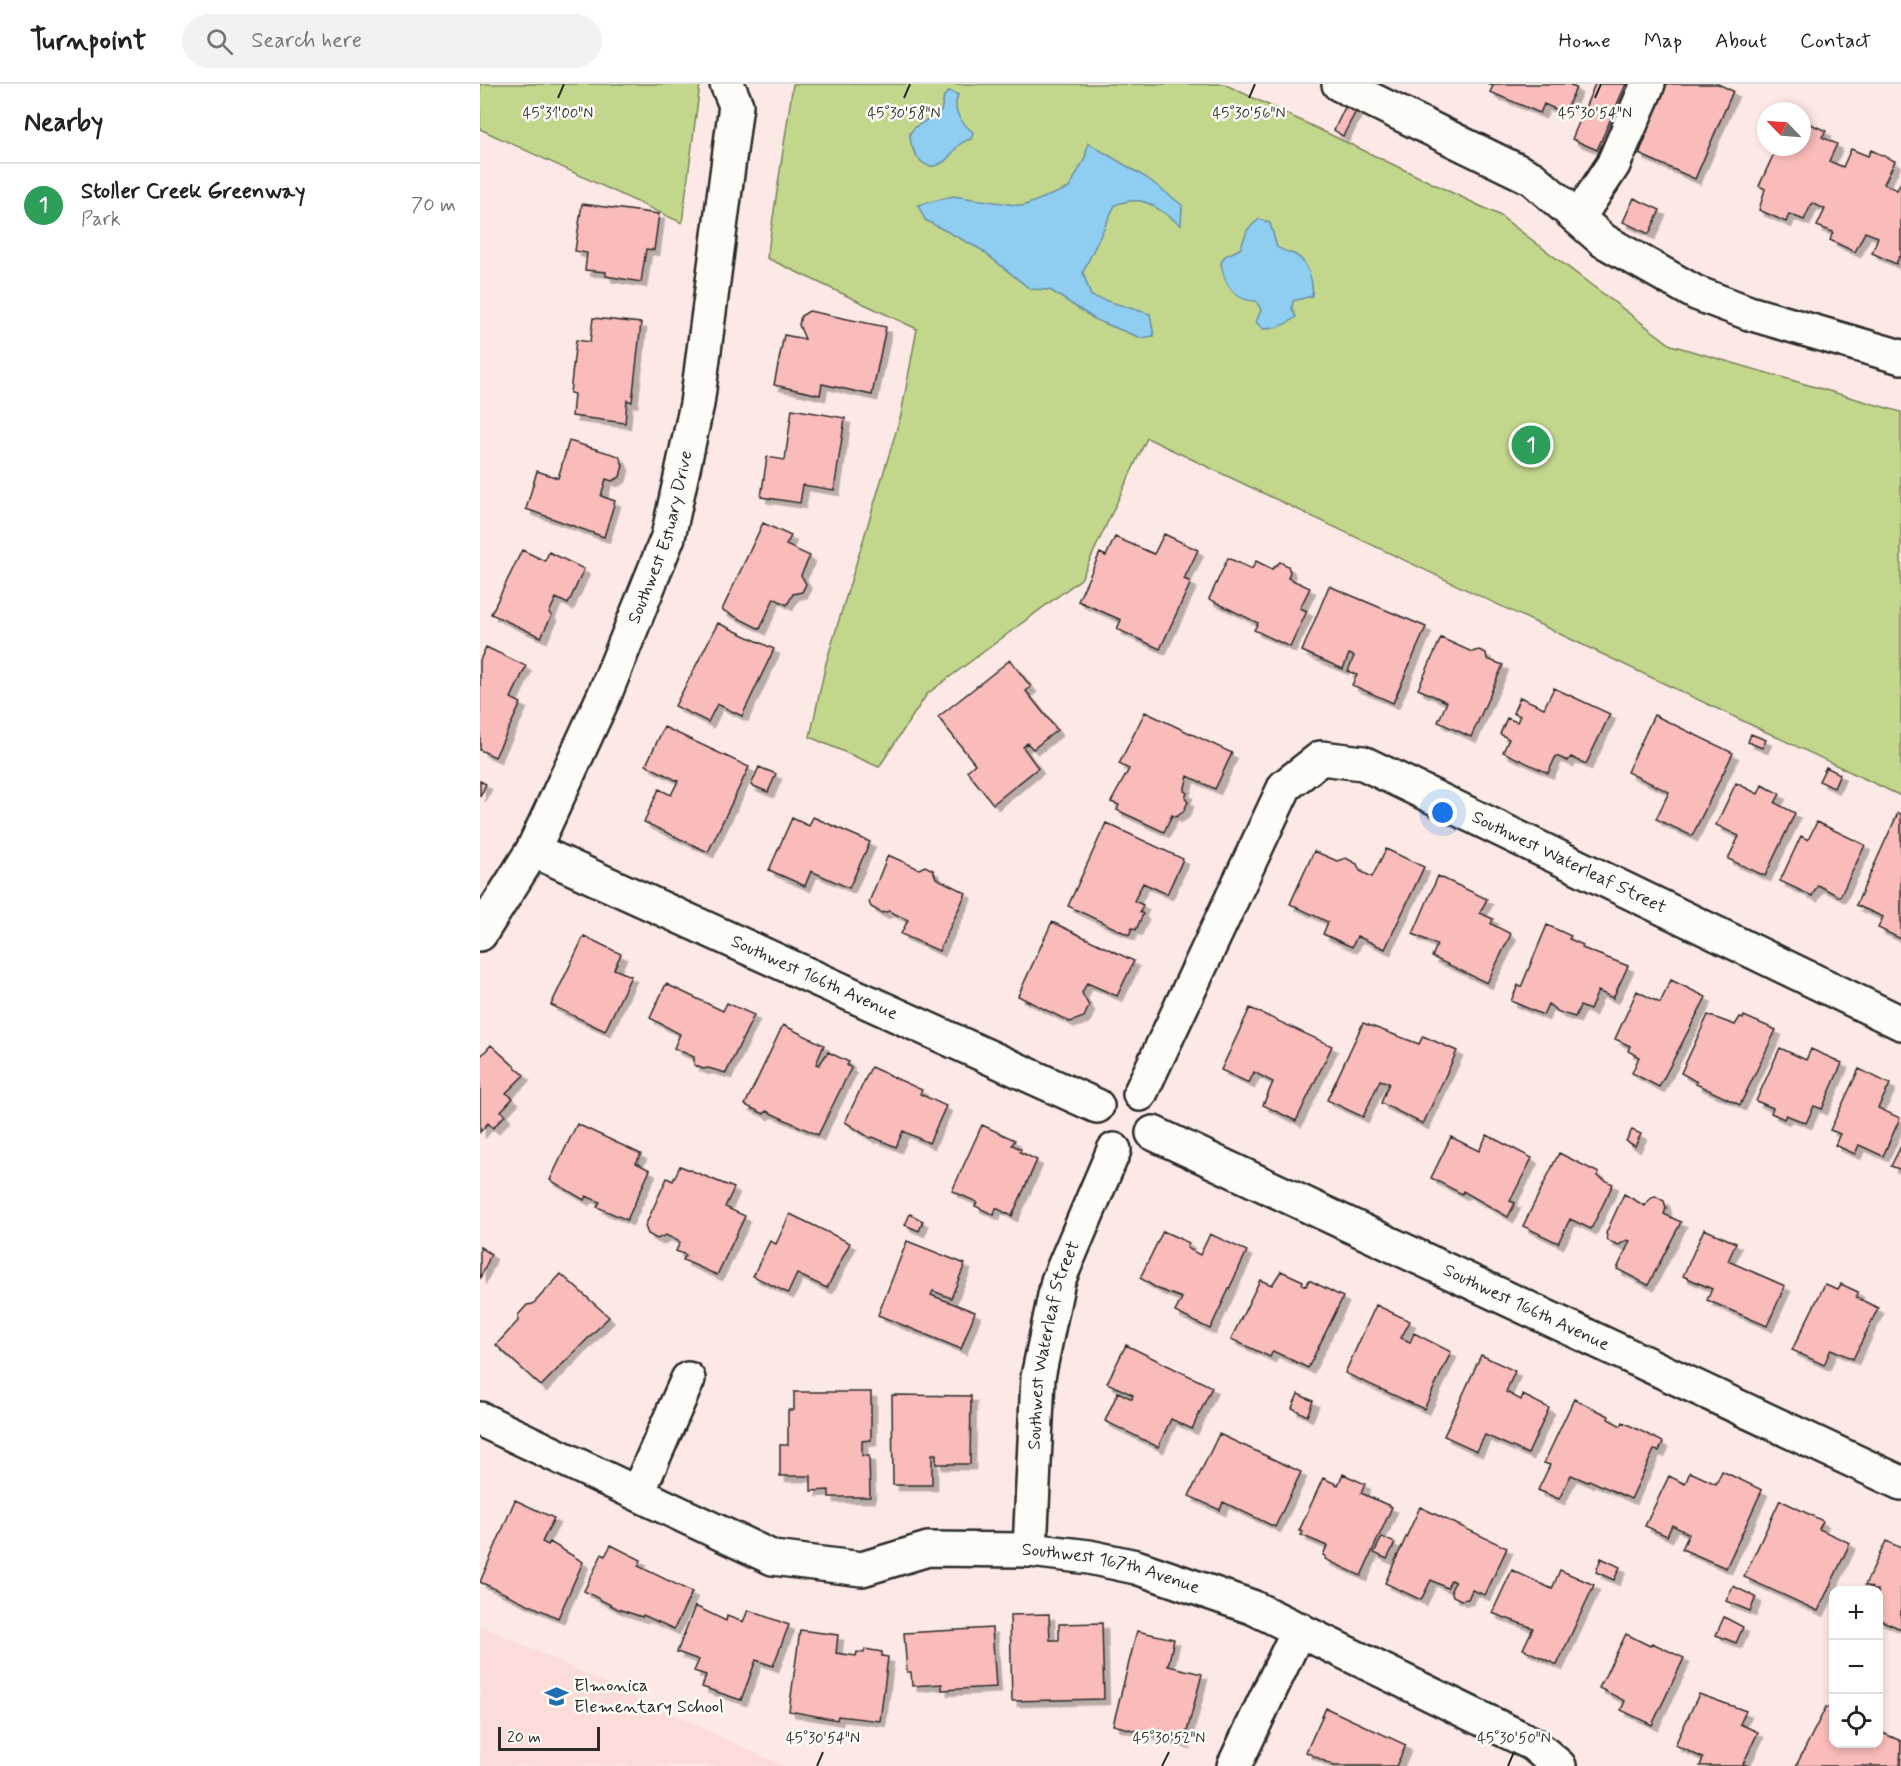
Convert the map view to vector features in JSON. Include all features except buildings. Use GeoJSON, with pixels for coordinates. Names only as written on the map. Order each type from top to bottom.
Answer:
{"type":"FeatureCollection","features":[{"type":"Feature","properties":{"kind":"street"},"geometry":{"type":"LineString","coordinates":[[1339,84],[1532,178],[1604,241],[1696,293],[1749,313],[1901,357]]}},
{"type":"Feature","properties":{"kind":"street"},"geometry":{"type":"LineString","coordinates":[[1578,218],[1613,165],[1648,84]]}},
{"type":"Feature","properties":{"kind":"street","name":"Southwest Estuary Drive"},"geometry":{"type":"LineString","coordinates":[[480,934],[533,850],[604,696],[668,537],[697,404],[740,91]]}},
{"type":"Feature","properties":{"kind":"street","name":"Southwest Waterleaf Street"},"geometry":{"type":"LineString","coordinates":[[1140,1094],[1285,786],[1321,758],[1363,763],[1901,1023]]}},
{"type":"Feature","properties":{"kind":"street","name":"Southwest 166th Avenue"},"geometry":{"type":"LineString","coordinates":[[533,850],[1097,1106]]}},
{"type":"Feature","properties":{"kind":"street"},"geometry":{"type":"LineString","coordinates":[[1127,1090],[1140,1094],[1149,1102],[1155,1113],[1153,1133],[1145,1144],[1135,1150],[1114,1150],[1101,1142],[1095,1131],[1097,1106],[1101,1100],[1116,1091],[1127,1090]]}},
{"type":"Feature","properties":{"kind":"street","name":"Southwest 166th Avenue"},"geometry":{"type":"LineString","coordinates":[[1153,1133],[1901,1483]]}},
{"type":"Feature","properties":{"kind":"street","name":"Southwest Waterleaf Street"},"geometry":{"type":"LineString","coordinates":[[1030,1550],[1038,1377],[1053,1302],[1058,1281],[1114,1150]]}},
{"type":"Feature","properties":{"kind":"street"},"geometry":{"type":"LineString","coordinates":[[638,1492],[688,1379]]}},
{"type":"Feature","properties":{"kind":"street","name":"Southwest 167th Avenue"},"geometry":{"type":"LineString","coordinates":[[480,1419],[773,1558],[862,1569],[928,1549],[1030,1550],[1089,1557],[1136,1567],[1252,1607],[1299,1629],[1533,1744],[1559,1766]]}},
{"type":"Feature","properties":{"kind":"street"},"geometry":{"type":"LineString","coordinates":[[1234,1766],[1299,1629]]}},
{"type":"Feature","properties":{"kind":"shaded area","name":"Elmonica Elementary School"},"geometry":{"type":"Polygon","coordinates":[[[480,1625],[784,1766],[480,1766],[480,1625]]]}},
{"type":"Feature","properties":{"kind":"green space"},"geometry":{"type":"Polygon","coordinates":[[[480,84],[700,84],[682,223],[480,129],[480,84]]]}},
{"type":"Feature","properties":{"kind":"green space"},"geometry":{"type":"Polygon","coordinates":[[[793,84],[1224,84],[1499,215],[1671,345],[1901,412],[1901,796],[1147,438],[1081,579],[927,694],[879,767],[810,737],[826,663],[901,415],[917,329],[767,258],[793,84]]]}},
{"type":"Feature","properties":{"kind":"water"},"geometry":{"type":"Polygon","coordinates":[[[949,91],[958,95],[956,106],[958,116],[973,132],[971,139],[961,143],[942,163],[935,166],[928,165],[923,163],[914,152],[910,133],[915,127],[941,111],[944,96],[949,91]]]}},
{"type":"Feature","properties":{"kind":"water"},"geometry":{"type":"Polygon","coordinates":[[[1088,143],[1147,178],[1182,205],[1181,225],[1150,204],[1135,201],[1115,205],[1083,272],[1091,296],[1150,314],[1154,336],[1141,338],[1096,320],[1050,290],[1030,289],[980,249],[925,220],[918,205],[953,196],[1023,206],[1069,188],[1085,158],[1088,143]]]}},
{"type":"Feature","properties":{"kind":"water"},"geometry":{"type":"Polygon","coordinates":[[[1259,219],[1270,223],[1277,247],[1300,258],[1309,273],[1312,285],[1312,296],[1293,301],[1292,309],[1296,317],[1281,326],[1268,329],[1263,329],[1256,322],[1261,310],[1256,301],[1242,298],[1231,290],[1221,263],[1225,256],[1240,249],[1248,229],[1259,219]]]}},
{"type":"Feature","properties":{"kind":"place","name":"Stoller Creek Greenway"},"geometry":{"type":"Point","coordinates":[1531,445]}},
{"type":"Feature","properties":{"kind":"place","name":"Elmonica Elementary School"},"geometry":{"type":"Point","coordinates":[556,1696]}}]}
